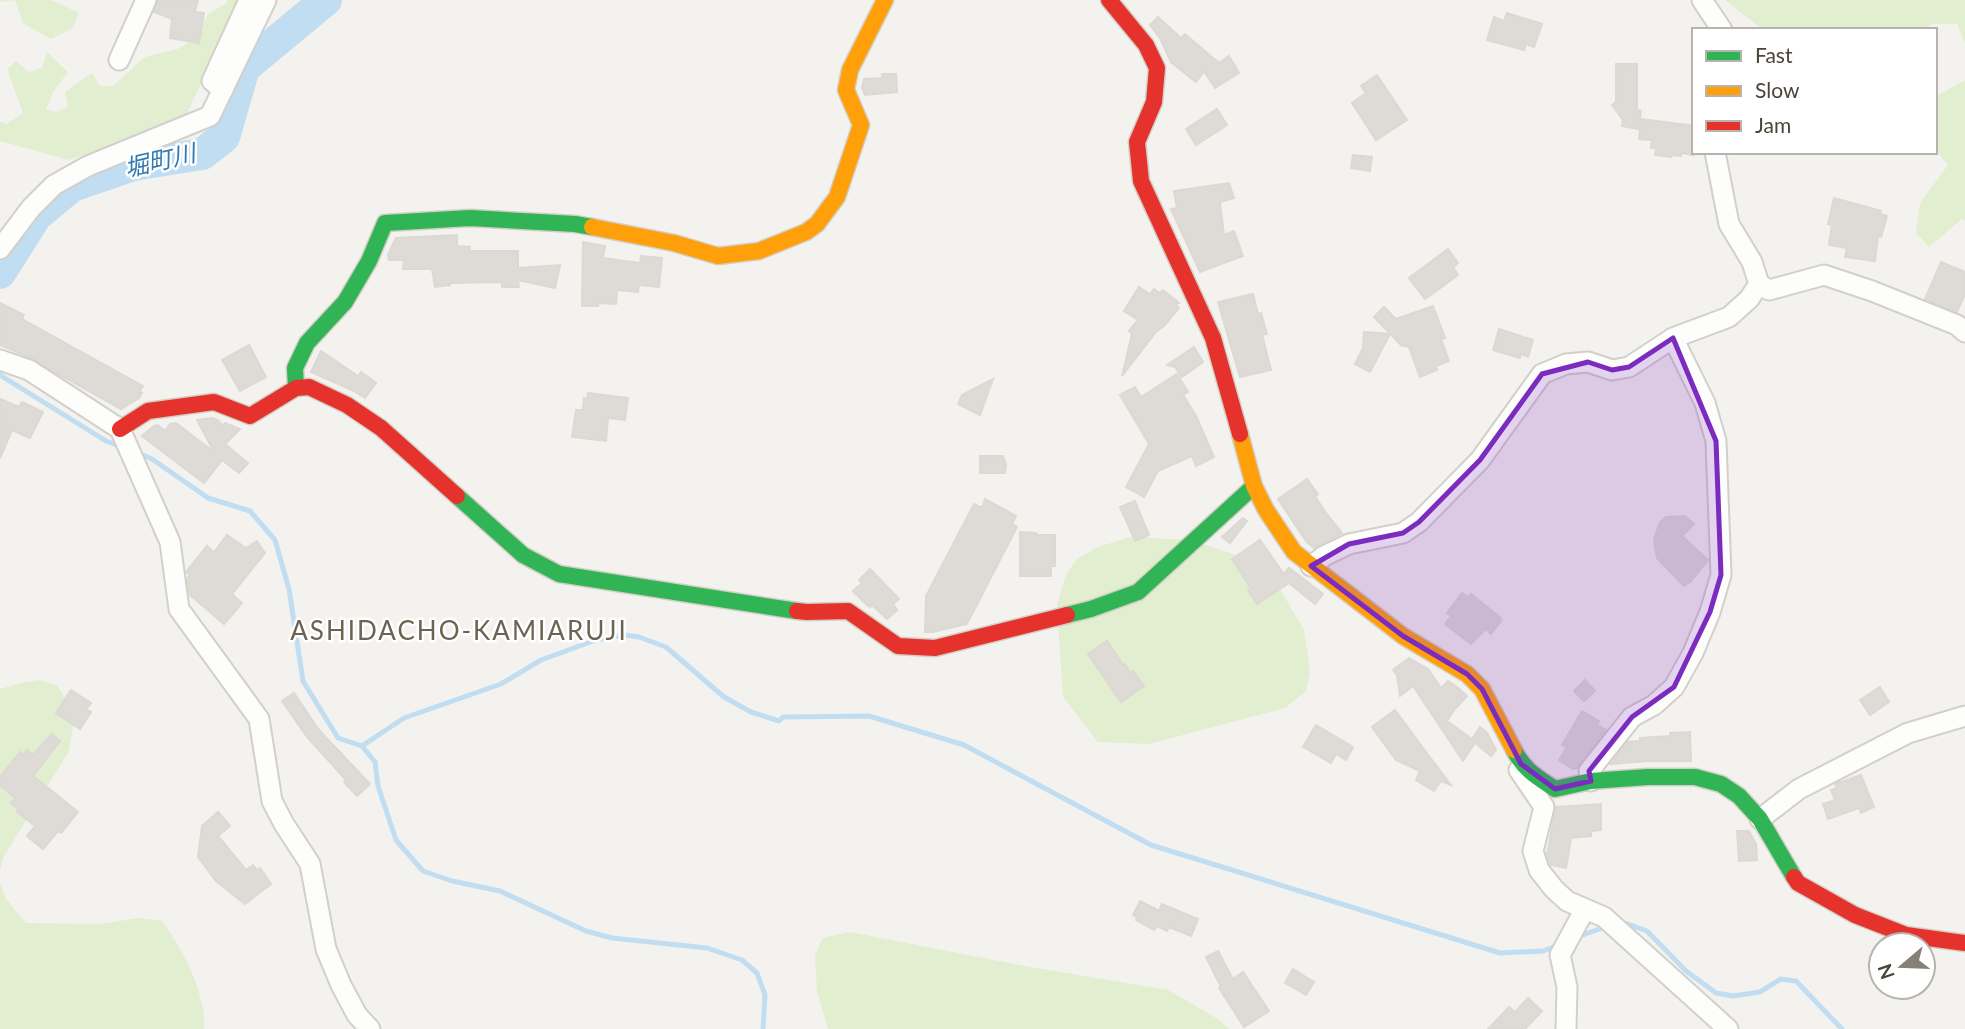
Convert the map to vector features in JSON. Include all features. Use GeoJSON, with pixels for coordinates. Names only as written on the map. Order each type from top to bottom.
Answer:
{"type":"FeatureCollection","features":[{"type":"Feature","properties":{"kind":"street"},"geometry":{"type":"LineString","coordinates":[[120,60],[146,0]]}},
{"type":"Feature","properties":{"kind":"street"},"geometry":{"type":"LineString","coordinates":[[223,90],[212,82],[249,0]]}},
{"type":"Feature","properties":{"kind":"street"},"geometry":{"type":"LineString","coordinates":[[0,249],[31,208],[54,185],[88,166],[210,116],[266,0]]}},
{"type":"Feature","properties":{"kind":"street"},"geometry":{"type":"LineString","coordinates":[[296,388],[295,368],[307,343],[345,302],[369,261],[386,223],[470,218],[575,224],[674,243],[718,256],[759,251],[806,232],[817,224],[837,197],[842,184],[861,125],[846,90],[850,70],[885,0]]}},
{"type":"Feature","properties":{"kind":"street"},"geometry":{"type":"LineString","coordinates":[[1109,0],[1146,46],[1157,68],[1154,102],[1138,142],[1141,181],[1213,338],[1254,486],[1266,510],[1294,552],[1402,636],[1466,674],[1482,689],[1521,764],[1555,789],[1591,781],[1648,777],[1695,777],[1721,784],[1739,796],[1760,819],[1798,883],[1855,915],[1906,935],[1965,943]]}},
{"type":"Feature","properties":{"kind":"street"},"geometry":{"type":"LineString","coordinates":[[1702,0],[1721,28]]}},
{"type":"Feature","properties":{"kind":"street"},"geometry":{"type":"LineString","coordinates":[[1716,154],[1729,224],[1752,261],[1759,284],[1769,290],[1824,275],[1957,325],[1965,332]]}},
{"type":"Feature","properties":{"kind":"street"},"geometry":{"type":"LineString","coordinates":[[1311,566],[1324,556],[1349,544],[1403,533],[1419,522],[1480,460],[1542,374],[1566,364],[1588,362],[1612,370],[1629,367],[1673,338],[1728,317],[1749,299],[1759,284]]}},
{"type":"Feature","properties":{"kind":"street"},"geometry":{"type":"LineString","coordinates":[[1591,781],[1589,771],[1632,717],[1654,705],[1674,687],[1693,653],[1710,612],[1721,575],[1716,441],[1705,403],[1673,338]]}},
{"type":"Feature","properties":{"kind":"street"},"geometry":{"type":"LineString","coordinates":[[0,360],[29,370],[120,429],[170,542],[179,610],[259,719],[272,802],[310,864],[326,949],[357,1015],[370,1029]]}},
{"type":"Feature","properties":{"kind":"street"},"geometry":{"type":"LineString","coordinates":[[120,429],[148,411],[214,402],[250,416],[296,388],[309,387],[348,405],[381,428],[523,555],[559,574],[807,612],[848,611],[898,646],[935,648],[1091,609],[1138,592],[1254,486]]}},
{"type":"Feature","properties":{"kind":"street"},"geometry":{"type":"LineString","coordinates":[[1760,819],[1799,789],[1908,733],[1965,716]]}},
{"type":"Feature","properties":{"kind":"street"},"geometry":{"type":"LineString","coordinates":[[1521,764],[1517,766],[1544,807],[1532,851],[1539,870],[1567,901],[1604,917],[1728,1029]]}},
{"type":"Feature","properties":{"kind":"street"},"geometry":{"type":"LineString","coordinates":[[1566,1029],[1567,987],[1560,955],[1585,909]]}},
{"type":"Feature","properties":{"kind":"highlighted area"},"geometry":{"type":"Polygon","coordinates":[[[1673,338],[1716,441],[1721,575],[1710,612],[1674,687],[1632,717],[1589,771],[1591,781],[1555,789],[1521,764],[1482,689],[1467,674],[1403,636],[1311,566],[1349,544],[1403,533],[1419,522],[1480,460],[1542,374],[1588,362],[1612,370],[1629,367],[1673,338]]]}},
{"type":"Feature","properties":{"kind":"green space"},"geometry":{"type":"Polygon","coordinates":[[[15,0],[51,0],[79,13],[73,28],[51,39],[23,23],[15,0]]]}},
{"type":"Feature","properties":{"kind":"green space"},"geometry":{"type":"Polygon","coordinates":[[[228,0],[241,0],[187,113],[121,143],[69,160],[0,141],[0,122],[7,124],[23,113],[7,69],[16,61],[29,72],[42,68],[47,52],[68,72],[53,92],[46,109],[57,112],[68,106],[65,92],[92,73],[100,86],[113,86],[145,57],[178,49],[196,38],[208,14],[228,0]]]}},
{"type":"Feature","properties":{"kind":"green space"},"geometry":{"type":"Polygon","coordinates":[[[1725,0],[1965,0],[1965,43],[1957,24],[1931,24],[1926,28],[1760,28],[1725,0]]]}},
{"type":"Feature","properties":{"kind":"green space"},"geometry":{"type":"Polygon","coordinates":[[[1965,80],[1965,221],[1962,219],[1929,247],[1916,233],[1920,203],[1948,165],[1937,151],[1937,96],[1965,80]]]}},
{"type":"Feature","properties":{"kind":"green space"},"geometry":{"type":"Polygon","coordinates":[[[1130,537],[1191,540],[1254,561],[1280,589],[1304,630],[1310,672],[1306,691],[1285,708],[1149,744],[1098,742],[1063,697],[1057,605],[1066,574],[1077,559],[1098,547],[1130,537]]]}},
{"type":"Feature","properties":{"kind":"green space"},"geometry":{"type":"Polygon","coordinates":[[[39,680],[57,685],[67,701],[74,722],[69,751],[3,858],[0,871],[0,689],[39,680]]]}},
{"type":"Feature","properties":{"kind":"green space"},"geometry":{"type":"Polygon","coordinates":[[[0,883],[6,899],[26,923],[101,924],[138,918],[162,921],[192,972],[204,1015],[204,1029],[0,1029],[0,883]]]}},
{"type":"Feature","properties":{"kind":"green space"},"geometry":{"type":"Polygon","coordinates":[[[850,932],[1168,990],[1218,1019],[1229,1029],[828,1029],[817,991],[815,955],[823,938],[850,932]]]}},
{"type":"Feature","properties":{"kind":"building"},"geometry":{"type":"Polygon","coordinates":[[[158,0],[198,0],[195,12],[204,13],[199,43],[170,38],[172,19],[154,12],[158,0]]]}},
{"type":"Feature","properties":{"kind":"building"},"geometry":{"type":"Polygon","coordinates":[[[1507,13],[1542,24],[1534,47],[1526,44],[1524,50],[1487,40],[1494,17],[1504,21],[1507,13]]]}},
{"type":"Feature","properties":{"kind":"building"},"geometry":{"type":"Polygon","coordinates":[[[1158,17],[1181,38],[1185,34],[1219,63],[1229,56],[1239,73],[1215,88],[1204,71],[1196,82],[1171,62],[1160,38],[1150,25],[1158,17]]]}},
{"type":"Feature","properties":{"kind":"building"},"geometry":{"type":"Polygon","coordinates":[[[1616,64],[1637,64],[1637,110],[1641,111],[1638,129],[1622,126],[1623,120],[1612,105],[1616,102],[1616,64]]]}},
{"type":"Feature","properties":{"kind":"building"},"geometry":{"type":"Polygon","coordinates":[[[882,74],[896,74],[897,92],[865,95],[862,88],[864,79],[883,78],[882,74]]]}},
{"type":"Feature","properties":{"kind":"building"},"geometry":{"type":"Polygon","coordinates":[[[1377,75],[1407,120],[1376,140],[1352,103],[1366,93],[1361,86],[1377,75]]]}},
{"type":"Feature","properties":{"kind":"building"},"geometry":{"type":"Polygon","coordinates":[[[1217,109],[1227,125],[1196,145],[1186,129],[1217,109]]]}},
{"type":"Feature","properties":{"kind":"building"},"geometry":{"type":"Polygon","coordinates":[[[1641,119],[1692,126],[1694,155],[1655,155],[1656,148],[1651,148],[1652,140],[1639,139],[1641,119]]]}},
{"type":"Feature","properties":{"kind":"building"},"geometry":{"type":"Polygon","coordinates":[[[1353,155],[1372,157],[1370,171],[1351,168],[1353,155]]]}},
{"type":"Feature","properties":{"kind":"building"},"geometry":{"type":"Polygon","coordinates":[[[1229,183],[1234,198],[1220,202],[1224,235],[1234,231],[1243,256],[1200,272],[1171,209],[1177,208],[1174,191],[1229,183]]]}},
{"type":"Feature","properties":{"kind":"building"},"geometry":{"type":"Polygon","coordinates":[[[1834,198],[1881,211],[1880,214],[1887,216],[1881,237],[1878,236],[1875,261],[1845,257],[1847,248],[1829,245],[1832,225],[1828,224],[1834,198]]]}},
{"type":"Feature","properties":{"kind":"building"},"geometry":{"type":"Polygon","coordinates":[[[457,235],[457,246],[470,247],[469,251],[518,251],[518,268],[560,265],[555,288],[518,280],[519,287],[502,287],[502,282],[450,283],[435,287],[432,269],[403,269],[404,260],[389,260],[388,255],[396,238],[457,235]]]}},
{"type":"Feature","properties":{"kind":"building"},"geometry":{"type":"Polygon","coordinates":[[[583,242],[605,246],[603,258],[640,263],[641,256],[662,258],[659,287],[639,285],[638,292],[617,290],[616,304],[582,306],[583,242]]]}},
{"type":"Feature","properties":{"kind":"building"},"geometry":{"type":"Polygon","coordinates":[[[1448,249],[1458,263],[1453,267],[1458,275],[1425,299],[1409,278],[1448,249]]]}},
{"type":"Feature","properties":{"kind":"building"},"geometry":{"type":"Polygon","coordinates":[[[1941,262],[1965,272],[1965,294],[1957,312],[1925,299],[1941,262]]]}},
{"type":"Feature","properties":{"kind":"building"},"geometry":{"type":"Polygon","coordinates":[[[1139,287],[1150,294],[1154,289],[1160,293],[1163,290],[1179,303],[1175,305],[1179,308],[1156,332],[1122,376],[1132,334],[1129,331],[1138,320],[1124,311],[1139,287]]]}},
{"type":"Feature","properties":{"kind":"building"},"geometry":{"type":"Polygon","coordinates":[[[1253,294],[1267,334],[1262,335],[1271,370],[1240,377],[1218,302],[1253,294]]]}},
{"type":"Feature","properties":{"kind":"building"},"geometry":{"type":"Polygon","coordinates":[[[0,303],[24,315],[22,319],[143,386],[139,398],[121,409],[35,360],[0,345],[0,303]]]}},
{"type":"Feature","properties":{"kind":"building"},"geometry":{"type":"Polygon","coordinates":[[[1433,306],[1445,338],[1441,339],[1449,361],[1420,377],[1409,347],[1401,345],[1374,317],[1384,307],[1396,319],[1433,306]]]}},
{"type":"Feature","properties":{"kind":"building"},"geometry":{"type":"Polygon","coordinates":[[[1499,329],[1533,340],[1528,357],[1521,354],[1520,358],[1493,350],[1499,329]]]}},
{"type":"Feature","properties":{"kind":"building"},"geometry":{"type":"Polygon","coordinates":[[[1364,332],[1390,334],[1370,372],[1355,364],[1363,348],[1364,332]]]}},
{"type":"Feature","properties":{"kind":"building"},"geometry":{"type":"Polygon","coordinates":[[[249,345],[266,377],[240,391],[222,360],[249,345]]]}},
{"type":"Feature","properties":{"kind":"building"},"geometry":{"type":"Polygon","coordinates":[[[1194,347],[1203,362],[1182,377],[1175,367],[1167,365],[1194,347]]]}},
{"type":"Feature","properties":{"kind":"building"},"geometry":{"type":"Polygon","coordinates":[[[321,351],[358,376],[361,372],[376,383],[365,398],[311,372],[321,351]]]}},
{"type":"Feature","properties":{"kind":"building"},"geometry":{"type":"Polygon","coordinates":[[[1177,374],[1188,392],[1183,395],[1196,416],[1214,457],[1196,466],[1192,456],[1158,471],[1144,497],[1126,487],[1149,444],[1120,395],[1135,387],[1141,397],[1177,374]]]}},
{"type":"Feature","properties":{"kind":"building"},"geometry":{"type":"Polygon","coordinates":[[[993,379],[980,415],[958,404],[962,395],[993,379]]]}},
{"type":"Feature","properties":{"kind":"building"},"geometry":{"type":"Polygon","coordinates":[[[588,393],[628,398],[625,420],[608,418],[606,441],[572,437],[576,410],[583,410],[584,398],[587,399],[588,393]]]}},
{"type":"Feature","properties":{"kind":"building"},"geometry":{"type":"Polygon","coordinates":[[[0,399],[19,407],[22,402],[43,412],[30,438],[12,430],[0,458],[0,399]]]}},
{"type":"Feature","properties":{"kind":"building"},"geometry":{"type":"Polygon","coordinates":[[[212,418],[223,426],[225,423],[240,429],[225,444],[248,463],[239,473],[222,460],[204,483],[142,436],[154,426],[158,425],[165,431],[170,424],[176,423],[214,452],[197,420],[212,418]]]}},
{"type":"Feature","properties":{"kind":"building"},"geometry":{"type":"Polygon","coordinates":[[[980,456],[1003,456],[1005,473],[980,473],[980,456]]]}},
{"type":"Feature","properties":{"kind":"building"},"geometry":{"type":"Polygon","coordinates":[[[1307,479],[1318,494],[1315,496],[1325,512],[1342,533],[1314,548],[1306,541],[1278,499],[1307,479]]]}},
{"type":"Feature","properties":{"kind":"building"},"geometry":{"type":"Polygon","coordinates":[[[985,499],[1016,516],[1012,524],[1017,527],[967,624],[925,632],[926,596],[974,504],[982,508],[985,499]]]}},
{"type":"Feature","properties":{"kind":"building"},"geometry":{"type":"Polygon","coordinates":[[[1135,501],[1149,535],[1135,541],[1120,507],[1135,501]]]}},
{"type":"Feature","properties":{"kind":"building"},"geometry":{"type":"Polygon","coordinates":[[[1685,516],[1694,524],[1682,536],[1708,560],[1684,586],[1657,558],[1654,540],[1660,522],[1666,517],[1685,516]]]}},
{"type":"Feature","properties":{"kind":"building"},"geometry":{"type":"Polygon","coordinates":[[[1243,518],[1247,521],[1230,543],[1222,537],[1243,518]]]}},
{"type":"Feature","properties":{"kind":"building"},"geometry":{"type":"Polygon","coordinates":[[[1020,532],[1055,535],[1055,566],[1051,566],[1051,576],[1020,576],[1020,532]]]}},
{"type":"Feature","properties":{"kind":"building"},"geometry":{"type":"Polygon","coordinates":[[[227,535],[246,548],[257,541],[265,553],[232,594],[242,603],[224,624],[190,595],[187,579],[190,575],[186,572],[207,546],[214,552],[227,535]]]}},
{"type":"Feature","properties":{"kind":"building"},"geometry":{"type":"Polygon","coordinates":[[[1260,540],[1284,574],[1289,568],[1323,594],[1315,604],[1289,583],[1257,604],[1248,590],[1251,588],[1232,559],[1260,540]]]}},
{"type":"Feature","properties":{"kind":"building"},"geometry":{"type":"Polygon","coordinates":[[[870,569],[899,599],[893,604],[897,610],[887,619],[853,591],[862,583],[859,580],[870,569]]]}},
{"type":"Feature","properties":{"kind":"building"},"geometry":{"type":"Polygon","coordinates":[[[1462,593],[1468,597],[1471,594],[1501,618],[1491,634],[1486,629],[1471,644],[1445,624],[1451,616],[1447,613],[1462,593]]]}},
{"type":"Feature","properties":{"kind":"building"},"geometry":{"type":"Polygon","coordinates":[[[1107,641],[1123,665],[1125,664],[1130,673],[1133,671],[1144,686],[1121,702],[1088,654],[1107,641]]]}},
{"type":"Feature","properties":{"kind":"building"},"geometry":{"type":"Polygon","coordinates":[[[1409,658],[1428,669],[1441,688],[1448,681],[1467,696],[1447,721],[1472,739],[1480,727],[1487,733],[1496,750],[1491,756],[1475,743],[1463,761],[1413,686],[1400,696],[1397,675],[1393,670],[1409,658]]]}},
{"type":"Feature","properties":{"kind":"building"},"geometry":{"type":"Polygon","coordinates":[[[1585,680],[1595,691],[1584,701],[1574,691],[1585,680]]]}},
{"type":"Feature","properties":{"kind":"building"},"geometry":{"type":"Polygon","coordinates":[[[1880,687],[1889,702],[1870,715],[1860,700],[1880,687]]]}},
{"type":"Feature","properties":{"kind":"building"},"geometry":{"type":"Polygon","coordinates":[[[71,690],[91,703],[86,709],[91,712],[80,729],[56,713],[71,690]]]}},
{"type":"Feature","properties":{"kind":"building"},"geometry":{"type":"Polygon","coordinates":[[[294,693],[319,730],[370,784],[357,796],[308,738],[282,701],[294,693]]]}},
{"type":"Feature","properties":{"kind":"building"},"geometry":{"type":"Polygon","coordinates":[[[1395,710],[1451,785],[1441,781],[1434,791],[1416,780],[1420,771],[1396,760],[1372,727],[1395,710]]]}},
{"type":"Feature","properties":{"kind":"building"},"geometry":{"type":"Polygon","coordinates":[[[1582,711],[1599,721],[1597,724],[1606,730],[1577,768],[1573,769],[1559,760],[1567,747],[1562,745],[1582,711]]]}},
{"type":"Feature","properties":{"kind":"building"},"geometry":{"type":"Polygon","coordinates":[[[1316,725],[1353,747],[1346,760],[1336,754],[1331,763],[1303,747],[1316,725]]]}},
{"type":"Feature","properties":{"kind":"building"},"geometry":{"type":"Polygon","coordinates":[[[1690,732],[1691,761],[1611,764],[1628,742],[1640,741],[1640,738],[1670,736],[1670,733],[1690,732]]]}},
{"type":"Feature","properties":{"kind":"building"},"geometry":{"type":"Polygon","coordinates":[[[52,734],[60,741],[33,776],[78,812],[43,849],[27,836],[35,826],[17,812],[19,810],[11,803],[15,798],[0,785],[0,777],[20,752],[23,755],[27,750],[33,755],[52,734]]]}},
{"type":"Feature","properties":{"kind":"building"},"geometry":{"type":"Polygon","coordinates":[[[1861,775],[1874,807],[1861,813],[1859,808],[1828,819],[1823,804],[1835,800],[1831,790],[1837,788],[1835,784],[1861,775]]]}},
{"type":"Feature","properties":{"kind":"building"},"geometry":{"type":"Polygon","coordinates":[[[1601,804],[1601,830],[1591,831],[1591,836],[1571,838],[1566,868],[1551,865],[1547,855],[1556,807],[1601,804]]]}},
{"type":"Feature","properties":{"kind":"building"},"geometry":{"type":"Polygon","coordinates":[[[218,812],[230,826],[218,836],[246,870],[253,865],[257,870],[260,868],[271,884],[245,904],[216,881],[198,857],[202,826],[218,812]]]}},
{"type":"Feature","properties":{"kind":"building"},"geometry":{"type":"Polygon","coordinates":[[[1737,831],[1749,831],[1756,844],[1757,860],[1739,861],[1737,831]]]}},
{"type":"Feature","properties":{"kind":"building"},"geometry":{"type":"Polygon","coordinates":[[[1140,901],[1159,911],[1162,904],[1198,919],[1191,936],[1169,927],[1167,931],[1157,926],[1154,930],[1136,920],[1137,917],[1133,915],[1140,901]]]}},
{"type":"Feature","properties":{"kind":"building"},"geometry":{"type":"Polygon","coordinates":[[[1218,951],[1233,979],[1243,972],[1269,1011],[1244,1027],[1219,988],[1221,987],[1206,957],[1218,951]]]}},
{"type":"Feature","properties":{"kind":"building"},"geometry":{"type":"Polygon","coordinates":[[[1293,969],[1314,982],[1306,995],[1285,983],[1293,969]]]}},
{"type":"Feature","properties":{"kind":"building"},"geometry":{"type":"Polygon","coordinates":[[[1528,998],[1542,1011],[1525,1029],[1488,1029],[1509,1007],[1515,1012],[1528,998]]]}},
{"type":"Feature","properties":{"kind":"waterway","name":"堀町川"},"geometry":{"type":"LineString","coordinates":[[0,273],[36,216],[72,186],[133,165],[202,154],[224,137],[244,68],[326,0]]}},
{"type":"Feature","properties":{"kind":"waterway"},"geometry":{"type":"LineString","coordinates":[[0,375],[106,441],[122,447]]}},
{"type":"Feature","properties":{"kind":"waterway"},"geometry":{"type":"LineString","coordinates":[[138,453],[152,459],[208,498],[250,511],[275,540],[289,589],[303,681],[338,738],[362,746],[375,762],[378,786],[396,840],[423,871],[452,881],[500,891],[586,931],[612,938],[707,948],[742,960],[757,973],[765,995],[763,1029]]}},
{"type":"Feature","properties":{"kind":"waterway"},"geometry":{"type":"LineString","coordinates":[[362,746],[404,718],[501,684],[541,660],[596,640],[625,635],[639,637],[666,647],[724,697],[751,712],[779,721],[783,717],[869,716],[964,745],[1151,845],[1500,953],[1543,951],[1559,945]]}},
{"type":"Feature","properties":{"kind":"waterway"},"geometry":{"type":"LineString","coordinates":[[1621,925],[1628,924],[1647,931],[1686,971],[1716,993],[1733,996],[1760,992],[1781,979],[1796,981],[1842,1029]]}},
{"type":"Feature","properties":{"kind":"waterway"},"geometry":{"type":"LineString","coordinates":[[1577,937],[1608,926]]}},
{"type":"Feature","properties":{"kind":"traffic: fast"},"geometry":{"type":"LineString","coordinates":[[296,388],[295,368],[307,343],[345,302],[369,261],[385,223],[470,218],[592,227]]}},
{"type":"Feature","properties":{"kind":"traffic: fast"},"geometry":{"type":"LineString","coordinates":[[1067,615],[1138,592],[1254,486]]}},
{"type":"Feature","properties":{"kind":"traffic: fast"},"geometry":{"type":"LineString","coordinates":[[457,496],[523,555],[559,574],[797,611]]}},
{"type":"Feature","properties":{"kind":"traffic: fast"},"geometry":{"type":"LineString","coordinates":[[1514,750],[1527,768],[1555,789],[1591,781],[1648,777],[1695,777],[1721,784],[1739,796],[1760,819],[1794,877]]}},
{"type":"Feature","properties":{"kind":"traffic: slow"},"geometry":{"type":"LineString","coordinates":[[592,227],[674,243],[718,256],[759,251],[806,232],[817,224],[837,197],[861,125],[846,90],[850,70],[885,0]]}},
{"type":"Feature","properties":{"kind":"traffic: slow"},"geometry":{"type":"LineString","coordinates":[[1240,434],[1254,486],[1266,510],[1294,552],[1403,636],[1467,674],[1482,689],[1514,750]]}},
{"type":"Feature","properties":{"kind":"traffic: jam"},"geometry":{"type":"LineString","coordinates":[[1109,0],[1146,45],[1157,68],[1154,102],[1137,142],[1141,181],[1213,338],[1240,434]]}},
{"type":"Feature","properties":{"kind":"traffic: jam"},"geometry":{"type":"LineString","coordinates":[[120,429],[148,411],[214,402],[250,416],[296,388],[309,387],[347,405],[381,428],[457,496]]}},
{"type":"Feature","properties":{"kind":"traffic: jam"},"geometry":{"type":"LineString","coordinates":[[797,611],[848,611],[898,646],[935,648],[1067,615]]}},
{"type":"Feature","properties":{"kind":"traffic: jam"},"geometry":{"type":"LineString","coordinates":[[1794,877],[1798,883],[1855,915],[1906,935],[1965,943]]}},
{"type":"Feature","properties":{"kind":"district","name":"ASHIDACHO-KAMIARUJI"},"geometry":{"type":"Point","coordinates":[459,631]}}]}
